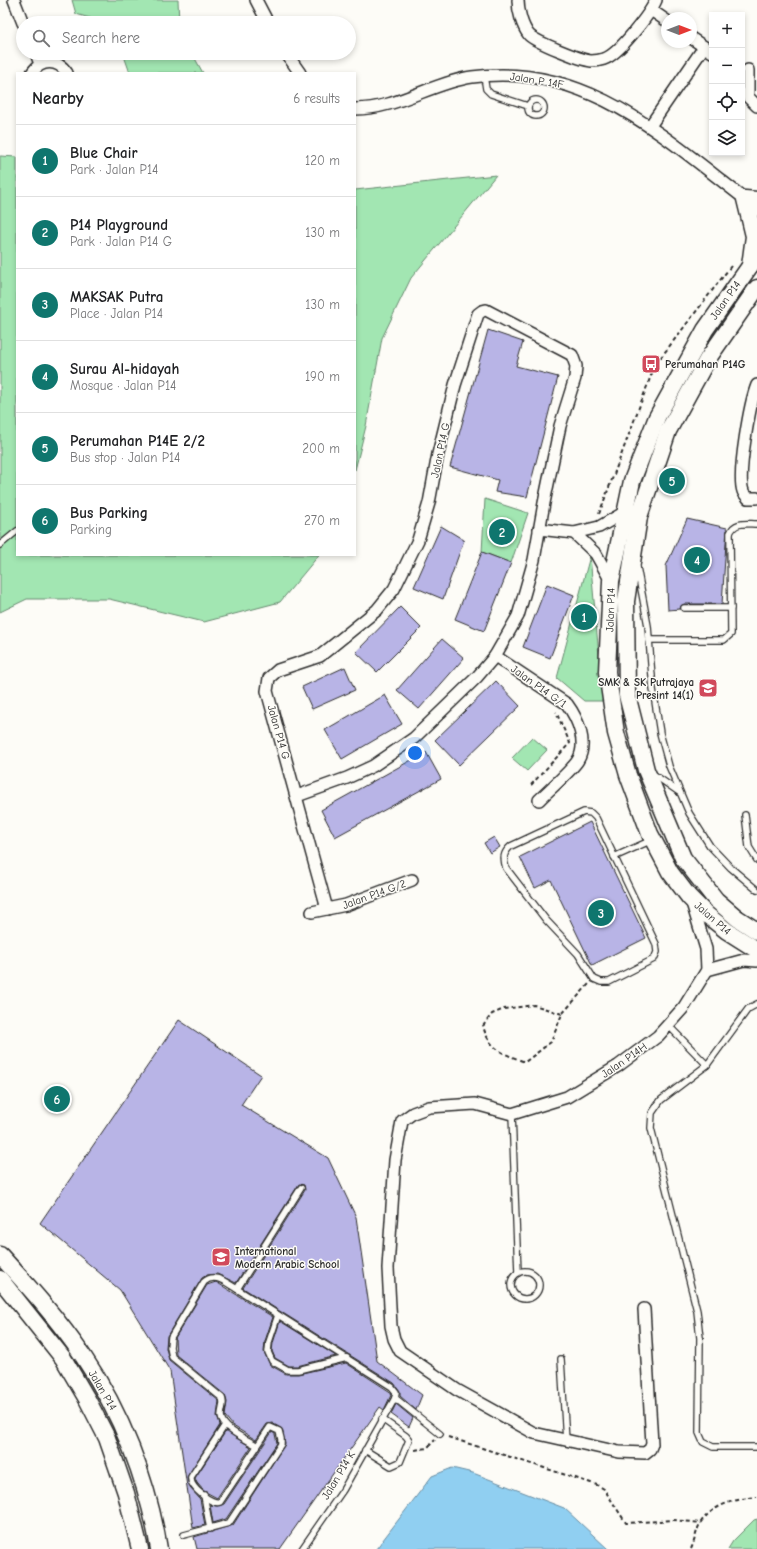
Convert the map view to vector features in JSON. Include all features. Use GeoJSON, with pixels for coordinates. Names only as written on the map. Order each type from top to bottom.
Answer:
{"type":"FeatureCollection","features":[{"type":"Feature","properties":{"kind":"main road"},"geometry":{"type":"LineString","coordinates":[[751,200],[754,236],[754,261]]}},
{"type":"Feature","properties":{"kind":"main road","name":"Jalan P14"},"geometry":{"type":"LineString","coordinates":[[754,261],[705,330],[657,417],[632,481],[611,581],[607,672],[616,733],[628,775],[653,840],[670,872],[689,897],[707,915],[727,931],[757,950]]}},
{"type":"Feature","properties":{"kind":"main road","name":"Jalan P14"},"geometry":{"type":"LineString","coordinates":[[757,288],[707,360],[668,431],[639,517],[626,601],[627,695],[646,770],[684,858],[700,882],[716,900],[737,918],[757,931]]}},
{"type":"Feature","properties":{"kind":"main road","name":"Jalan P14"},"geometry":{"type":"LineString","coordinates":[[0,1255],[49,1310],[83,1356],[116,1412],[138,1471],[156,1530],[159,1549]]}},
{"type":"Feature","properties":{"kind":"main road","name":"Jalan P14"},"geometry":{"type":"LineString","coordinates":[[0,1279],[63,1358],[87,1399],[107,1438],[126,1493],[140,1549]]}},
{"type":"Feature","properties":{"kind":"street"},"geometry":{"type":"LineString","coordinates":[[14,0],[20,16]]}},
{"type":"Feature","properties":{"kind":"street"},"geometry":{"type":"LineString","coordinates":[[256,0],[264,16]]}},
{"type":"Feature","properties":{"kind":"street"},"geometry":{"type":"LineString","coordinates":[[518,0],[522,22],[530,35],[542,44],[591,61],[604,59],[615,53],[654,5],[661,14]]}},
{"type":"Feature","properties":{"kind":"street"},"geometry":{"type":"LineString","coordinates":[[650,126],[708,49],[697,42]]}},
{"type":"Feature","properties":{"kind":"street"},"geometry":{"type":"LineString","coordinates":[[39,60],[40,64]]}},
{"type":"Feature","properties":{"kind":"street"},"geometry":{"type":"LineString","coordinates":[[291,60],[299,72]]}},
{"type":"Feature","properties":{"kind":"street"},"geometry":{"type":"LineString","coordinates":[[33,72],[40,64],[53,62],[64,68],[66,72]]}},
{"type":"Feature","properties":{"kind":"street"},"geometry":{"type":"LineString","coordinates":[[749,69],[748,97],[757,106]]}},
{"type":"Feature","properties":{"kind":"street","name":"Jalan P 14F"},"geometry":{"type":"LineString","coordinates":[[356,109],[373,108],[400,101],[435,87],[471,77],[503,75],[561,83],[592,93],[650,126],[751,200],[757,210]]}},
{"type":"Feature","properties":{"kind":"street","name":"Jalan P14 G"},"geometry":{"type":"LineString","coordinates":[[297,796],[347,778],[373,766],[414,738],[477,677],[495,656],[518,616],[534,560],[560,426],[575,378],[576,366],[572,355],[486,310],[478,314],[455,386],[418,540],[394,589],[377,610],[320,656],[278,670],[269,678],[267,690],[327,909]]}},
{"type":"Feature","properties":{"kind":"street"},"geometry":{"type":"LineString","coordinates":[[757,386],[745,437],[742,479],[743,491],[748,498],[757,498]]}},
{"type":"Feature","properties":{"kind":"street"},"geometry":{"type":"LineString","coordinates":[[539,529],[574,533],[599,527],[625,512]]}},
{"type":"Feature","properties":{"kind":"street"},"geometry":{"type":"LineString","coordinates":[[574,533],[596,554],[611,581]]}},
{"type":"Feature","properties":{"kind":"street","name":"Jalan P14 G/1"},"geometry":{"type":"LineString","coordinates":[[495,656],[567,704],[574,714],[582,737],[582,747],[578,760],[539,800]]}},
{"type":"Feature","properties":{"kind":"street","name":"Jalan P14 G/2"},"geometry":{"type":"LineString","coordinates":[[312,912],[346,905],[412,880]]}},
{"type":"Feature","properties":{"kind":"street"},"geometry":{"type":"LineString","coordinates":[[689,897],[706,950],[707,970],[744,960],[757,961]]}},
{"type":"Feature","properties":{"kind":"street","name":"Jalan P14H"},"geometry":{"type":"LineString","coordinates":[[512,1114],[567,1097],[618,1066],[658,1036],[684,1007],[707,970]]}},
{"type":"Feature","properties":{"kind":"street"},"geometry":{"type":"LineString","coordinates":[[512,1114],[475,1104],[429,1107],[413,1113],[402,1121],[395,1160],[388,1268],[391,1326],[394,1339],[400,1351],[457,1390],[534,1434],[619,1452],[645,1453],[650,1450],[652,1444],[644,1309]]}},
{"type":"Feature","properties":{"kind":"lane"},"geometry":{"type":"LineString","coordinates":[[484,76],[486,89],[491,94],[528,106]]}},
{"type":"Feature","properties":{"kind":"lane"},"geometry":{"type":"LineString","coordinates":[[649,640],[724,640],[730,634],[730,533],[733,527],[738,524],[757,524]]}},
{"type":"Feature","properties":{"kind":"lane"},"geometry":{"type":"LineString","coordinates":[[0,545],[16,532]]}},
{"type":"Feature","properties":{"kind":"lane"},"geometry":{"type":"LineString","coordinates":[[634,551],[644,598],[653,690],[660,733],[668,766],[689,813],[710,846],[731,868],[757,890]]}},
{"type":"Feature","properties":{"kind":"lane"},"geometry":{"type":"LineString","coordinates":[[684,608],[731,608]]}},
{"type":"Feature","properties":{"kind":"lane"},"geometry":{"type":"LineString","coordinates":[[646,770],[680,792]]}},
{"type":"Feature","properties":{"kind":"lane"},"geometry":{"type":"LineString","coordinates":[[584,812],[591,813],[596,818],[614,857],[656,944],[657,952],[654,959],[609,982],[601,982],[594,979],[578,954],[546,920],[506,868],[503,859],[505,851],[511,846],[584,812]]}},
{"type":"Feature","properties":{"kind":"lane"},"geometry":{"type":"LineString","coordinates":[[745,814],[749,847],[757,860]]}},
{"type":"Feature","properties":{"kind":"lane"},"geometry":{"type":"LineString","coordinates":[[614,857],[653,840]]}},
{"type":"Feature","properties":{"kind":"lane"},"geometry":{"type":"LineString","coordinates":[[757,1004],[748,1009],[707,1065],[661,1100],[652,1113],[651,1128],[697,1311],[700,1338],[699,1433],[703,1442],[713,1447],[757,1447]]}},
{"type":"Feature","properties":{"kind":"lane"},"geometry":{"type":"LineString","coordinates":[[668,1025],[707,1065]]}},
{"type":"Feature","properties":{"kind":"lane"},"geometry":{"type":"LineString","coordinates":[[512,1114],[518,1273],[512,1280],[513,1292],[519,1298],[532,1297],[538,1290],[538,1280],[532,1273],[518,1273]]}},
{"type":"Feature","properties":{"kind":"lane"},"geometry":{"type":"LineString","coordinates":[[237,1289],[301,1188]]}},
{"type":"Feature","properties":{"kind":"lane"},"geometry":{"type":"LineString","coordinates":[[256,1445],[225,1425],[221,1415],[224,1402],[222,1398],[172,1357],[170,1347],[171,1337],[204,1282],[209,1278],[215,1277],[237,1289],[392,1387],[396,1392],[395,1398],[440,1434]]}},
{"type":"Feature","properties":{"kind":"lane"},"geometry":{"type":"LineString","coordinates":[[278,1315],[269,1342],[268,1352],[272,1361],[288,1370],[298,1370],[347,1358]]}},
{"type":"Feature","properties":{"kind":"lane"},"geometry":{"type":"LineString","coordinates":[[561,1359],[566,1441]]}},
{"type":"Feature","properties":{"kind":"lane","name":"Jalan P14 K"},"geometry":{"type":"LineString","coordinates":[[302,1549],[343,1490],[395,1398]]}},
{"type":"Feature","properties":{"kind":"lane"},"geometry":{"type":"LineString","coordinates":[[365,1450],[391,1466],[400,1462],[409,1440],[406,1436],[382,1420]]}},
{"type":"Feature","properties":{"kind":"lane"},"geometry":{"type":"LineString","coordinates":[[184,1535],[223,1526],[233,1518],[281,1444],[280,1434],[273,1427],[270,1427],[256,1445],[220,1502],[213,1502],[192,1486],[191,1477],[225,1425]]}},
{"type":"Feature","properties":{"kind":"lane"},"geometry":{"type":"LineString","coordinates":[[204,1495],[210,1529]]}},
{"type":"Feature","properties":{"kind":"path"},"geometry":{"type":"LineString","coordinates":[[531,785],[570,743],[557,713],[551,708]]}},
{"type":"Feature","properties":{"kind":"path"},"geometry":{"type":"LineString","coordinates":[[562,1014],[534,1005],[504,1009],[492,1014],[483,1026],[486,1040],[500,1051],[525,1062],[551,1042],[562,1014],[594,979]]}},
{"type":"Feature","properties":{"kind":"path"},"geometry":{"type":"LineString","coordinates":[[406,1450],[426,1448],[440,1434],[597,1485],[604,1490],[626,1523],[674,1520],[701,1523]]}},
{"type":"Feature","properties":{"kind":"path"},"geometry":{"type":"LineString","coordinates":[[691,1549],[701,1523],[718,1506],[737,1499],[757,1497]]}},
{"type":"Feature","properties":{"kind":"green space"},"geometry":{"type":"Polygon","coordinates":[[[72,0],[178,0],[179,16],[83,16],[76,14],[72,0]]]}},
{"type":"Feature","properties":{"kind":"green space"},"geometry":{"type":"Polygon","coordinates":[[[125,60],[196,60],[202,72],[130,72],[125,60]]]}},
{"type":"Feature","properties":{"kind":"green space"},"geometry":{"type":"Polygon","coordinates":[[[0,156],[16,157],[16,556],[318,556],[280,602],[204,622],[109,599],[27,599],[0,612],[0,156]]]}},
{"type":"Feature","properties":{"kind":"green space"},"geometry":{"type":"Polygon","coordinates":[[[496,175],[411,278],[382,338],[366,426],[356,466],[356,190],[496,175]]]}},
{"type":"Feature","properties":{"kind":"green space"},"geometry":{"type":"Polygon","coordinates":[[[485,499],[528,513],[511,563],[482,552],[485,499]]]}},
{"type":"Feature","properties":{"kind":"green space"},"geometry":{"type":"Polygon","coordinates":[[[590,556],[603,701],[584,701],[557,678],[590,556]]]}},
{"type":"Feature","properties":{"kind":"green space"},"geometry":{"type":"Polygon","coordinates":[[[532,737],[547,750],[527,771],[512,758],[532,737]]]}},
{"type":"Feature","properties":{"kind":"green space"},"geometry":{"type":"Polygon","coordinates":[[[757,1519],[757,1549],[728,1549],[733,1541],[754,1520],[757,1519]]]}},
{"type":"Feature","properties":{"kind":"water"},"geometry":{"type":"Polygon","coordinates":[[[452,1468],[473,1473],[564,1508],[608,1549],[376,1549],[432,1476],[452,1468]]]}},
{"type":"Feature","properties":{"kind":"building"},"geometry":{"type":"Polygon","coordinates":[[[488,330],[523,342],[516,366],[558,377],[527,497],[495,492],[498,480],[450,467],[488,330]]]}},
{"type":"Feature","properties":{"kind":"building"},"geometry":{"type":"Polygon","coordinates":[[[687,519],[727,528],[722,604],[684,604],[680,609],[668,610],[666,566],[687,519]]]}},
{"type":"Feature","properties":{"kind":"building"},"geometry":{"type":"Polygon","coordinates":[[[441,526],[464,540],[443,599],[414,587],[441,526]]]}},
{"type":"Feature","properties":{"kind":"building"},"geometry":{"type":"Polygon","coordinates":[[[482,552],[511,563],[484,631],[455,619],[482,552]]]}},
{"type":"Feature","properties":{"kind":"building"},"geometry":{"type":"Polygon","coordinates":[[[547,584],[574,595],[550,658],[523,647],[547,584]]]}},
{"type":"Feature","properties":{"kind":"building"},"geometry":{"type":"Polygon","coordinates":[[[400,607],[421,628],[377,672],[356,652],[400,607]]]}},
{"type":"Feature","properties":{"kind":"building"},"geometry":{"type":"Polygon","coordinates":[[[442,639],[464,658],[419,709],[397,690],[442,639]]]}},
{"type":"Feature","properties":{"kind":"building"},"geometry":{"type":"Polygon","coordinates":[[[345,667],[355,690],[312,709],[302,687],[345,667]]]}},
{"type":"Feature","properties":{"kind":"building"},"geometry":{"type":"Polygon","coordinates":[[[496,681],[520,706],[459,765],[435,740],[496,681]]]}},
{"type":"Feature","properties":{"kind":"building"},"geometry":{"type":"Polygon","coordinates":[[[385,695],[402,724],[342,759],[325,730],[385,695]]]}},
{"type":"Feature","properties":{"kind":"building"},"geometry":{"type":"Polygon","coordinates":[[[426,752],[441,779],[335,837],[321,810],[426,752]]]}},
{"type":"Feature","properties":{"kind":"building"},"geometry":{"type":"Polygon","coordinates":[[[590,822],[646,938],[592,965],[551,880],[535,888],[520,857],[590,822]]]}},
{"type":"Feature","properties":{"kind":"building"},"geometry":{"type":"Polygon","coordinates":[[[494,837],[500,847],[490,853],[484,843],[494,837]]]}},
{"type":"Feature","properties":{"kind":"building","name":"International Modern Arabic School"},"geometry":{"type":"Polygon","coordinates":[[[179,1020],[261,1075],[241,1105],[328,1158],[356,1217],[377,1361],[422,1395],[416,1410],[400,1396],[400,1391],[394,1383],[243,1288],[305,1190],[304,1185],[299,1184],[236,1283],[217,1274],[207,1275],[202,1278],[167,1336],[166,1348],[169,1360],[219,1401],[217,1416],[220,1425],[187,1477],[190,1488],[200,1499],[205,1525],[193,1528],[170,1371],[120,1290],[40,1223],[179,1020]]]}},
{"type":"Feature","properties":{"kind":"building"},"geometry":{"type":"Polygon","coordinates":[[[216,1282],[273,1317],[265,1341],[264,1352],[270,1365],[286,1374],[298,1374],[346,1363],[392,1393],[384,1410],[380,1407],[280,1549],[197,1549],[194,1537],[233,1525],[285,1444],[282,1429],[272,1423],[267,1424],[256,1440],[233,1426],[225,1416],[227,1402],[225,1395],[176,1355],[175,1338],[207,1285],[216,1282]]]}},
{"type":"Feature","properties":{"kind":"building"},"geometry":{"type":"Polygon","coordinates":[[[280,1321],[336,1356],[297,1366],[289,1366],[275,1358],[272,1351],[273,1343],[280,1321]]]}},
{"type":"Feature","properties":{"kind":"building"},"geometry":{"type":"Polygon","coordinates":[[[396,1404],[413,1418],[409,1427],[391,1414],[396,1404]]]}},
{"type":"Feature","properties":{"kind":"building"},"geometry":{"type":"Polygon","coordinates":[[[226,1431],[251,1447],[217,1498],[204,1491],[197,1483],[195,1478],[226,1431]]]}},
{"type":"Feature","properties":{"kind":"building"},"geometry":{"type":"Polygon","coordinates":[[[272,1432],[275,1434],[277,1443],[226,1519],[213,1523],[210,1505],[217,1506],[224,1504],[272,1432]]]}},
{"type":"Feature","properties":{"kind":"place","name":"Perumahan P14G"},"geometry":{"type":"Point","coordinates":[651,364]}},
{"type":"Feature","properties":{"kind":"place","name":"Perumahan P14E 2/2"},"geometry":{"type":"Point","coordinates":[672,481]}},
{"type":"Feature","properties":{"kind":"place","name":"P14 Playground"},"geometry":{"type":"Point","coordinates":[502,532]}},
{"type":"Feature","properties":{"kind":"place","name":"Surau Al-hidayah"},"geometry":{"type":"Point","coordinates":[697,560]}},
{"type":"Feature","properties":{"kind":"place","name":"Blue Chair"},"geometry":{"type":"Point","coordinates":[584,617]}},
{"type":"Feature","properties":{"kind":"place","name":"SMK & SK Putrajaya Presint 14(1)"},"geometry":{"type":"Point","coordinates":[708,688]}},
{"type":"Feature","properties":{"kind":"place","name":"MAKSAK Putra"},"geometry":{"type":"Point","coordinates":[601,913]}},
{"type":"Feature","properties":{"kind":"place","name":"Bus Parking"},"geometry":{"type":"Point","coordinates":[57,1099]}},
{"type":"Feature","properties":{"kind":"place","name":"International Modern Arabic School"},"geometry":{"type":"Point","coordinates":[221,1257]}}]}
